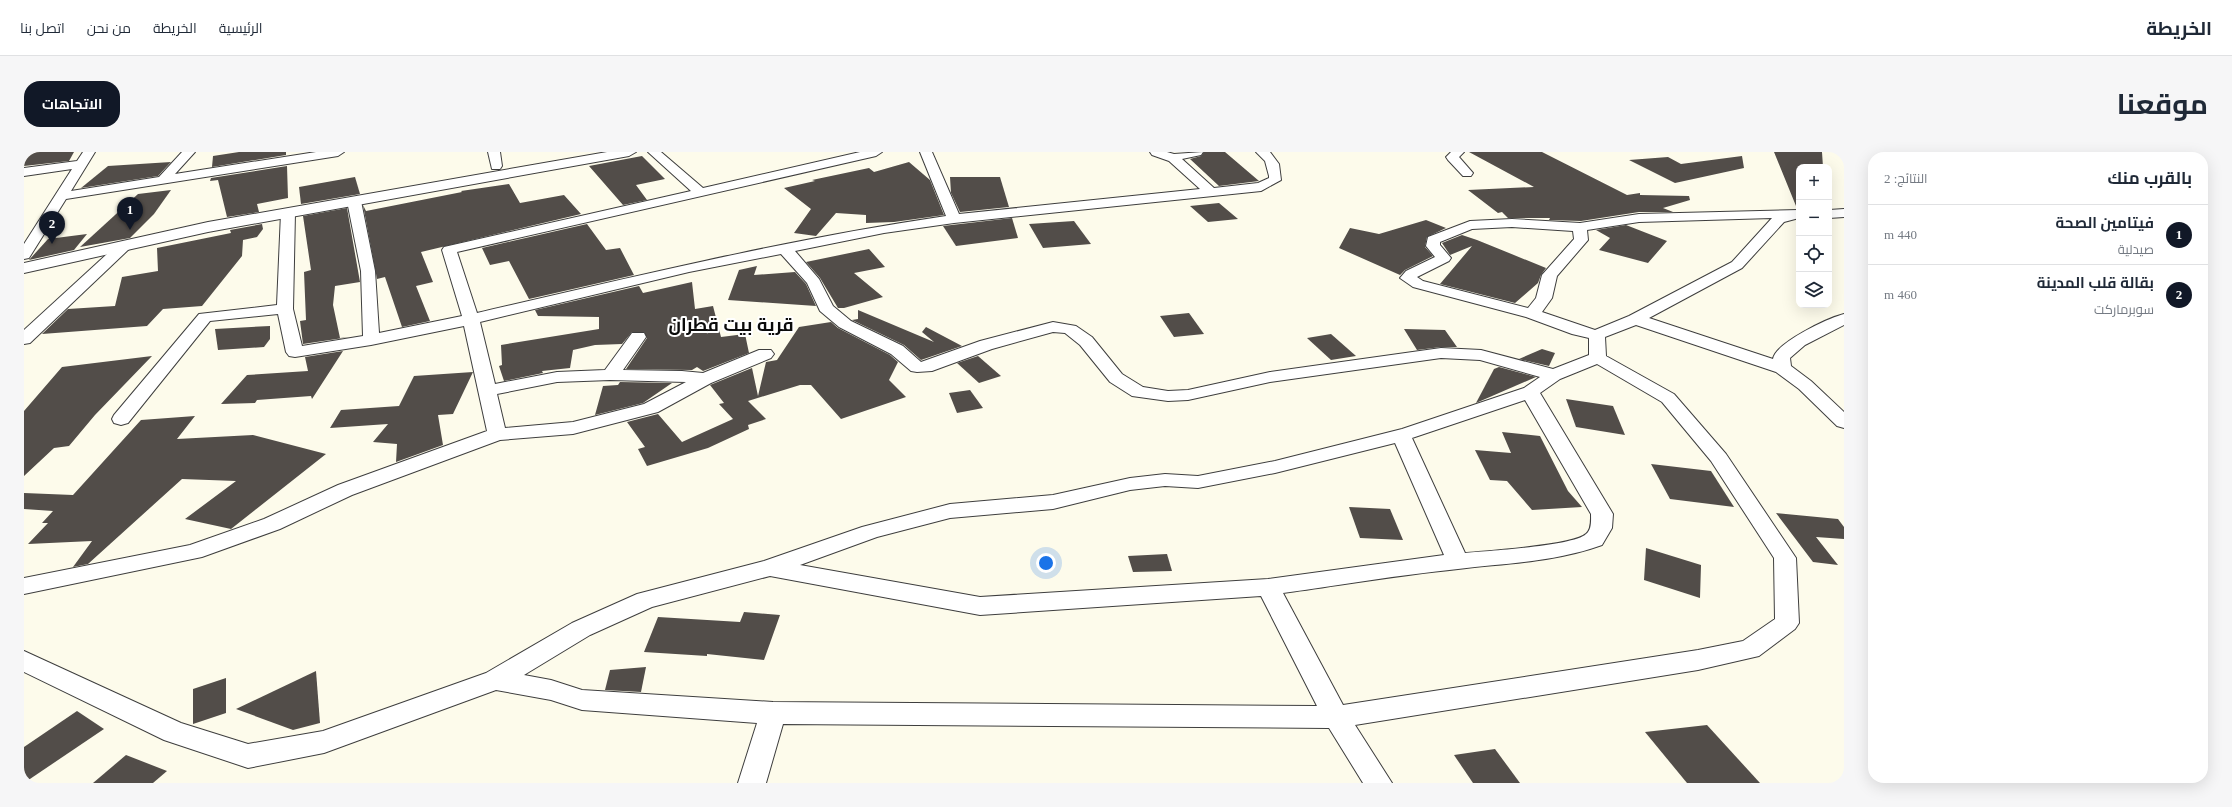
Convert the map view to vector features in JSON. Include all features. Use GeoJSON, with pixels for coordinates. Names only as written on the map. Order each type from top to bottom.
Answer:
{"type":"FeatureCollection","features":[{"type":"Feature","properties":{"kind":"street"},"geometry":{"type":"LineString","coordinates":[[162,181],[189,152]]}},
{"type":"Feature","properties":{"kind":"street"},"geometry":{"type":"LineString","coordinates":[[62,196],[162,181],[302,155],[338,152]]}},
{"type":"Feature","properties":{"kind":"street"},"geometry":{"type":"LineString","coordinates":[[24,261],[209,220],[495,164],[574,152]]}},
{"type":"Feature","properties":{"kind":"street"},"geometry":{"type":"LineString","coordinates":[[24,268],[124,246],[354,201],[495,164],[629,152]]}},
{"type":"Feature","properties":{"kind":"street"},"geometry":{"type":"LineString","coordinates":[[654,152],[701,193]]}},
{"type":"Feature","properties":{"kind":"street"},"geometry":{"type":"LineString","coordinates":[[497,434],[471,320],[450,250],[876,152]]}},
{"type":"Feature","properties":{"kind":"street"},"geometry":{"type":"LineString","coordinates":[[926,152],[954,219]]}},
{"type":"Feature","properties":{"kind":"street"},"geometry":{"type":"LineString","coordinates":[[1156,152],[1173,158],[1212,193]]}},
{"type":"Feature","properties":{"kind":"street"},"geometry":{"type":"LineString","coordinates":[[1173,158],[1197,152]]}},
{"type":"Feature","properties":{"kind":"street"},"geometry":{"type":"LineString","coordinates":[[288,213],[285,309],[295,352],[371,340],[471,320],[682,270],[884,228],[954,219],[1212,193],[1262,186],[1275,180],[1276,172],[1272,162],[1262,152]]}},
{"type":"Feature","properties":{"kind":"street"},"geometry":{"type":"LineString","coordinates":[[1458,152],[1452,157],[1467,173]]}},
{"type":"Feature","properties":{"kind":"street"},"geometry":{"type":"LineString","coordinates":[[24,172],[86,158]]}},
{"type":"Feature","properties":{"kind":"street"},"geometry":{"type":"LineString","coordinates":[[24,255],[86,158]]}},
{"type":"Feature","properties":{"kind":"street"},"geometry":{"type":"LineString","coordinates":[[354,201],[368,271],[371,340]]}},
{"type":"Feature","properties":{"kind":"street"},"geometry":{"type":"LineString","coordinates":[[495,680],[551,690],[582,700],[773,713],[1336,717],[1698,660],[1750,648],[1787,622],[1785,558],[1719,458],[1668,398],[1578,331],[1532,314],[1418,284],[1408,278],[1410,274],[1444,258],[1433,246],[1433,240],[1470,225],[1512,223],[1580,227],[1639,218],[1795,214]]}},
{"type":"Feature","properties":{"kind":"street"},"geometry":{"type":"LineString","coordinates":[[24,661],[173,732],[248,756],[324,742],[495,680],[581,629],[644,600],[769,568],[870,532],[950,511],[1053,502],[1130,484],[1164,480],[1198,482],[1275,467],[1401,436],[1530,392],[1598,347],[1635,319],[1737,265],[1755,247],[1767,230],[1779,219],[1795,214]]}},
{"type":"Feature","properties":{"kind":"street"},"geometry":{"type":"LineString","coordinates":[[1832,214],[1844,214]]}},
{"type":"Feature","properties":{"kind":"street"},"geometry":{"type":"LineString","coordinates":[[1532,314],[1544,298],[1550,275],[1581,240],[1580,227]]}},
{"type":"Feature","properties":{"kind":"street"},"geometry":{"type":"LineString","coordinates":[[24,339],[124,246]]}},
{"type":"Feature","properties":{"kind":"street"},"geometry":{"type":"LineString","coordinates":[[784,248],[814,282],[826,308],[845,324],[897,350],[917,367],[926,367],[986,345],[1053,327],[1070,329],[1086,341],[1116,378],[1138,392],[1168,396],[1188,395],[1270,377],[1441,353],[1481,355],[1554,375]]}},
{"type":"Feature","properties":{"kind":"street"},"geometry":{"type":"LineString","coordinates":[[121,419],[206,318],[285,309]]}},
{"type":"Feature","properties":{"kind":"street"},"geometry":{"type":"LineString","coordinates":[[1635,319],[1782,368],[1805,385],[1844,422]]}},
{"type":"Feature","properties":{"kind":"street"},"geometry":{"type":"LineString","coordinates":[[1782,368],[1781,357],[1799,341],[1844,319]]}},
{"type":"Feature","properties":{"kind":"street"},"geometry":{"type":"LineString","coordinates":[[610,375],[638,337]]}},
{"type":"Feature","properties":{"kind":"street"},"geometry":{"type":"LineString","coordinates":[[24,586],[194,552],[272,524],[345,490],[497,434],[573,428],[651,408],[705,379],[765,354]]}},
{"type":"Feature","properties":{"kind":"street"},"geometry":{"type":"LineString","coordinates":[[487,391],[557,377],[610,375],[682,376],[705,379]]}},
{"type":"Feature","properties":{"kind":"street"},"geometry":{"type":"LineString","coordinates":[[769,568],[980,606],[1268,587],[1572,548],[1594,540],[1601,528],[1602,514],[1530,392]]}},
{"type":"Feature","properties":{"kind":"street"},"geometry":{"type":"LineString","coordinates":[[1401,436],[1458,562]]}},
{"type":"Feature","properties":{"kind":"street"},"geometry":{"type":"LineString","coordinates":[[1268,587],[1336,717],[1378,783]]}},
{"type":"Feature","properties":{"kind":"street"},"geometry":{"type":"LineString","coordinates":[[752,783],[773,713]]}},
{"type":"Feature","properties":{"kind":"building"},"geometry":{"type":"Polygon","coordinates":[[[24,152],[74,152],[69,161],[24,166],[24,152]]]}},
{"type":"Feature","properties":{"kind":"building"},"geometry":{"type":"Polygon","coordinates":[[[239,152],[286,152],[286,155],[212,167],[213,156],[239,152]]]}},
{"type":"Feature","properties":{"kind":"building"},"geometry":{"type":"Polygon","coordinates":[[[1204,152],[1225,152],[1259,181],[1219,186],[1190,159],[1201,156],[1204,152]]]}},
{"type":"Feature","properties":{"kind":"building"},"geometry":{"type":"Polygon","coordinates":[[[1469,152],[1542,152],[1627,195],[1640,193],[1640,195],[1689,196],[1690,200],[1663,208],[1673,212],[1639,212],[1581,221],[1549,220],[1550,218],[1508,218],[1502,212],[1498,213],[1468,190],[1534,187],[1469,152]]]}},
{"type":"Feature","properties":{"kind":"building"},"geometry":{"type":"Polygon","coordinates":[[[1774,152],[1822,152],[1823,164],[1796,164],[1796,206],[1774,152]]]}},
{"type":"Feature","properties":{"kind":"building"},"geometry":{"type":"Polygon","coordinates":[[[642,156],[665,179],[636,185],[647,200],[623,205],[589,166],[642,156]]]}},
{"type":"Feature","properties":{"kind":"building"},"geometry":{"type":"Polygon","coordinates":[[[1742,156],[1744,168],[1675,183],[1629,160],[1668,157],[1681,164],[1742,156]]]}},
{"type":"Feature","properties":{"kind":"building"},"geometry":{"type":"Polygon","coordinates":[[[171,162],[158,176],[81,188],[108,166],[171,162]]]}},
{"type":"Feature","properties":{"kind":"building"},"geometry":{"type":"Polygon","coordinates":[[[909,162],[930,180],[944,215],[894,222],[866,223],[866,215],[836,213],[816,236],[794,233],[811,209],[784,188],[815,181],[812,180],[869,168],[874,172],[909,162]]]}},
{"type":"Feature","properties":{"kind":"building"},"geometry":{"type":"Polygon","coordinates":[[[287,166],[288,198],[257,204],[259,212],[227,217],[218,180],[210,181],[211,178],[287,166]]]}},
{"type":"Feature","properties":{"kind":"building"},"geometry":{"type":"Polygon","coordinates":[[[355,177],[360,194],[301,204],[299,187],[355,177]]]}},
{"type":"Feature","properties":{"kind":"building"},"geometry":{"type":"Polygon","coordinates":[[[950,177],[1000,177],[1009,207],[960,212],[951,193],[950,177]]]}},
{"type":"Feature","properties":{"kind":"building"},"geometry":{"type":"Polygon","coordinates":[[[509,184],[520,203],[564,195],[581,214],[421,252],[433,282],[416,286],[430,321],[402,327],[385,277],[377,279],[363,205],[366,211],[462,192],[461,191],[509,184]]]}},
{"type":"Feature","properties":{"kind":"building"},"geometry":{"type":"Polygon","coordinates":[[[171,190],[154,214],[130,238],[80,247],[138,194],[171,190]]]}},
{"type":"Feature","properties":{"kind":"building"},"geometry":{"type":"Polygon","coordinates":[[[1219,203],[1238,219],[1208,222],[1190,206],[1219,203]]]}},
{"type":"Feature","properties":{"kind":"building"},"geometry":{"type":"Polygon","coordinates":[[[347,208],[360,282],[335,286],[333,305],[340,338],[350,337],[303,344],[300,321],[306,320],[304,272],[311,270],[303,216],[347,208]]]}},
{"type":"Feature","properties":{"kind":"building"},"geometry":{"type":"Polygon","coordinates":[[[1012,218],[1018,238],[956,246],[943,226],[1012,218]]]}},
{"type":"Feature","properties":{"kind":"building"},"geometry":{"type":"Polygon","coordinates":[[[1426,220],[1446,228],[1427,237],[1425,247],[1433,256],[1405,270],[1400,275],[1339,248],[1350,228],[1379,234],[1426,220]]]}},
{"type":"Feature","properties":{"kind":"building"},"geometry":{"type":"Polygon","coordinates":[[[1074,221],[1091,244],[1043,248],[1029,224],[1074,221]]]}},
{"type":"Feature","properties":{"kind":"building"},"geometry":{"type":"Polygon","coordinates":[[[262,224],[263,229],[257,237],[243,240],[242,256],[202,306],[163,309],[147,326],[42,334],[68,309],[115,306],[122,277],[158,271],[157,248],[231,233],[230,230],[262,224]]]}},
{"type":"Feature","properties":{"kind":"building"},"geometry":{"type":"Polygon","coordinates":[[[587,224],[606,250],[620,248],[634,275],[529,299],[509,261],[490,265],[482,248],[587,224]]]}},
{"type":"Feature","properties":{"kind":"building"},"geometry":{"type":"Polygon","coordinates":[[[1626,225],[1667,241],[1648,263],[1599,250],[1610,238],[1596,230],[1626,225]]]}},
{"type":"Feature","properties":{"kind":"building"},"geometry":{"type":"Polygon","coordinates":[[[87,234],[74,250],[29,260],[48,239],[87,234]]]}},
{"type":"Feature","properties":{"kind":"building"},"geometry":{"type":"Polygon","coordinates":[[[1462,235],[1546,268],[1538,283],[1515,303],[1440,284],[1472,246],[1450,255],[1442,243],[1462,235]]]}},
{"type":"Feature","properties":{"kind":"building"},"geometry":{"type":"Polygon","coordinates":[[[869,249],[885,267],[854,273],[883,297],[844,308],[838,308],[820,278],[806,262],[869,249]]]}},
{"type":"Feature","properties":{"kind":"building"},"geometry":{"type":"Polygon","coordinates":[[[757,266],[754,275],[795,272],[806,284],[816,306],[728,300],[739,270],[757,266]]]}},
{"type":"Feature","properties":{"kind":"building"},"geometry":{"type":"Polygon","coordinates":[[[692,282],[695,309],[713,306],[721,337],[745,334],[749,353],[703,371],[697,367],[692,370],[626,369],[647,338],[644,332],[632,332],[622,344],[595,345],[573,350],[570,368],[542,371],[543,373],[504,381],[499,366],[502,365],[501,345],[599,329],[599,317],[538,316],[535,310],[639,286],[643,293],[692,282]]]}},
{"type":"Feature","properties":{"kind":"building"},"geometry":{"type":"Polygon","coordinates":[[[858,310],[934,342],[922,332],[926,327],[962,346],[921,360],[904,345],[852,320],[858,319],[858,310]]]}},
{"type":"Feature","properties":{"kind":"building"},"geometry":{"type":"Polygon","coordinates":[[[1189,313],[1204,334],[1174,337],[1160,316],[1189,313]]]}},
{"type":"Feature","properties":{"kind":"building"},"geometry":{"type":"Polygon","coordinates":[[[831,322],[838,328],[890,355],[898,362],[889,380],[906,397],[841,419],[811,385],[800,385],[748,401],[766,419],[748,425],[749,429],[708,448],[647,466],[638,449],[645,447],[627,422],[658,414],[682,442],[733,419],[719,404],[724,403],[710,385],[752,368],[758,396],[766,362],[777,360],[799,327],[831,322]]]}},
{"type":"Feature","properties":{"kind":"building"},"geometry":{"type":"Polygon","coordinates":[[[270,326],[270,339],[264,347],[218,350],[215,329],[270,326]]]}},
{"type":"Feature","properties":{"kind":"building"},"geometry":{"type":"Polygon","coordinates":[[[1404,329],[1445,330],[1457,347],[1417,350],[1404,329]]]}},
{"type":"Feature","properties":{"kind":"building"},"geometry":{"type":"Polygon","coordinates":[[[1331,334],[1356,356],[1331,360],[1307,338],[1331,334]]]}},
{"type":"Feature","properties":{"kind":"building"},"geometry":{"type":"Polygon","coordinates":[[[1542,349],[1555,353],[1549,366],[1519,359],[1542,349]]]}},
{"type":"Feature","properties":{"kind":"building"},"geometry":{"type":"Polygon","coordinates":[[[343,351],[312,399],[311,396],[257,400],[255,403],[221,404],[247,375],[308,371],[305,357],[343,351]]]}},
{"type":"Feature","properties":{"kind":"building"},"geometry":{"type":"Polygon","coordinates":[[[152,356],[95,415],[69,446],[54,448],[24,476],[24,411],[62,367],[152,356]]]}},
{"type":"Feature","properties":{"kind":"building"},"geometry":{"type":"Polygon","coordinates":[[[978,356],[1001,376],[979,383],[957,363],[978,356]]]}},
{"type":"Feature","properties":{"kind":"building"},"geometry":{"type":"Polygon","coordinates":[[[1499,367],[1536,377],[1476,403],[1494,369],[1499,367]]]}},
{"type":"Feature","properties":{"kind":"building"},"geometry":{"type":"Polygon","coordinates":[[[473,372],[453,414],[438,415],[443,445],[396,462],[397,444],[373,442],[388,424],[330,428],[341,410],[399,406],[414,376],[473,372]]]}},
{"type":"Feature","properties":{"kind":"building"},"geometry":{"type":"Polygon","coordinates":[[[620,382],[672,383],[643,403],[595,415],[603,386],[618,385],[620,382]]]}},
{"type":"Feature","properties":{"kind":"building"},"geometry":{"type":"Polygon","coordinates":[[[970,390],[983,408],[957,413],[949,393],[970,390]]]}},
{"type":"Feature","properties":{"kind":"building"},"geometry":{"type":"Polygon","coordinates":[[[1566,399],[1613,406],[1625,435],[1576,427],[1566,399]]]}},
{"type":"Feature","properties":{"kind":"building"},"geometry":{"type":"Polygon","coordinates":[[[195,416],[177,439],[253,435],[326,454],[231,529],[185,519],[236,481],[182,479],[88,564],[73,567],[92,541],[28,544],[48,523],[42,523],[53,511],[24,509],[24,493],[73,495],[141,420],[195,416]]]}},
{"type":"Feature","properties":{"kind":"building"},"geometry":{"type":"Polygon","coordinates":[[[1502,432],[1540,436],[1568,491],[1582,507],[1532,510],[1507,481],[1490,480],[1475,450],[1511,453],[1502,432]]]}},
{"type":"Feature","properties":{"kind":"building"},"geometry":{"type":"Polygon","coordinates":[[[1651,464],[1711,471],[1734,507],[1670,499],[1651,464]]]}},
{"type":"Feature","properties":{"kind":"building"},"geometry":{"type":"Polygon","coordinates":[[[1349,507],[1390,509],[1403,540],[1360,538],[1349,507]]]}},
{"type":"Feature","properties":{"kind":"building"},"geometry":{"type":"Polygon","coordinates":[[[1776,513],[1838,519],[1844,527],[1844,539],[1816,537],[1838,565],[1813,562],[1776,513]]]}},
{"type":"Feature","properties":{"kind":"building"},"geometry":{"type":"Polygon","coordinates":[[[1646,548],[1701,565],[1700,598],[1644,580],[1646,548]]]}},
{"type":"Feature","properties":{"kind":"building"},"geometry":{"type":"Polygon","coordinates":[[[1167,554],[1172,571],[1133,572],[1128,556],[1167,554]]]}},
{"type":"Feature","properties":{"kind":"building"},"geometry":{"type":"Polygon","coordinates":[[[744,612],[780,615],[764,660],[707,654],[707,656],[644,652],[658,617],[740,622],[744,612]]]}},
{"type":"Feature","properties":{"kind":"building"},"geometry":{"type":"Polygon","coordinates":[[[646,667],[641,692],[605,690],[610,670],[646,667]]]}},
{"type":"Feature","properties":{"kind":"building"},"geometry":{"type":"Polygon","coordinates":[[[316,671],[320,723],[293,730],[236,709],[316,671]]]}},
{"type":"Feature","properties":{"kind":"building"},"geometry":{"type":"Polygon","coordinates":[[[226,678],[226,713],[193,724],[193,689],[226,678]]]}},
{"type":"Feature","properties":{"kind":"building"},"geometry":{"type":"Polygon","coordinates":[[[77,711],[104,729],[24,783],[24,747],[77,711]]]}},
{"type":"Feature","properties":{"kind":"building"},"geometry":{"type":"Polygon","coordinates":[[[1707,725],[1760,783],[1687,783],[1645,732],[1707,725]]]}},
{"type":"Feature","properties":{"kind":"building"},"geometry":{"type":"Polygon","coordinates":[[[1495,749],[1520,783],[1473,783],[1454,755],[1495,749]]]}},
{"type":"Feature","properties":{"kind":"building"},"geometry":{"type":"Polygon","coordinates":[[[126,755],[167,771],[153,783],[93,783],[126,755]]]}},
{"type":"Feature","properties":{"kind":"place","name":"فيتامين الصحة"},"geometry":{"type":"Point","coordinates":[130,230]}},
{"type":"Feature","properties":{"kind":"place","name":"بقالة قلب المدينة"},"geometry":{"type":"Point","coordinates":[52,244]}},
{"type":"Feature","properties":{"kind":"district","name":"قرية بيت قطران"},"geometry":{"type":"Point","coordinates":[731,325]}}]}
